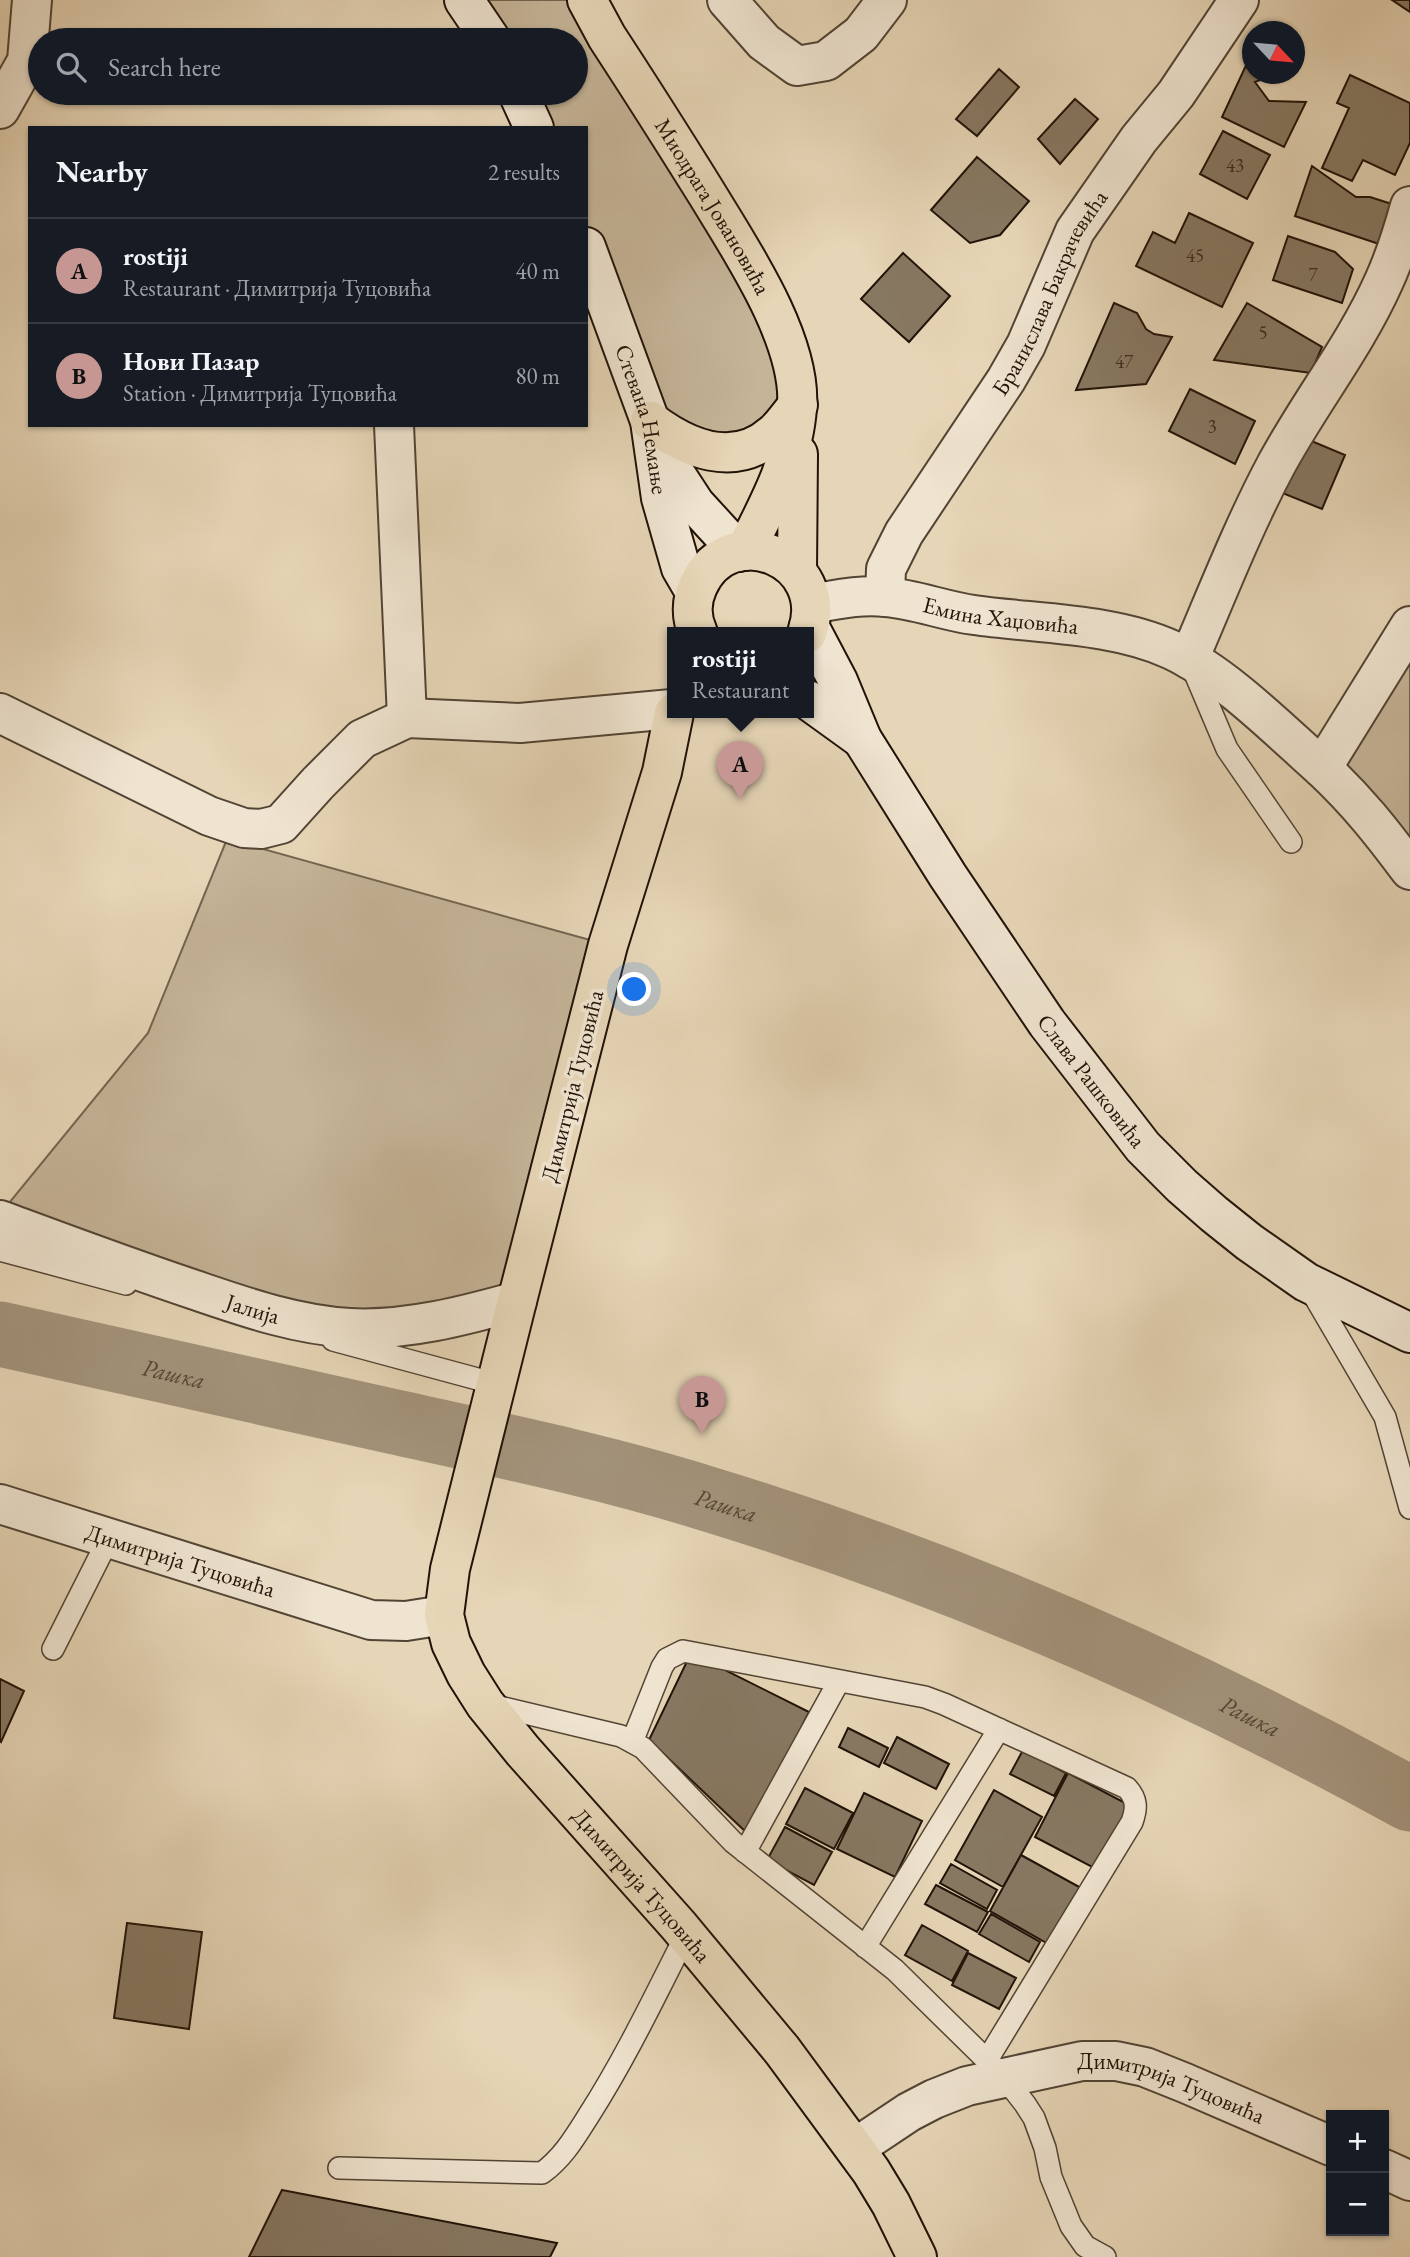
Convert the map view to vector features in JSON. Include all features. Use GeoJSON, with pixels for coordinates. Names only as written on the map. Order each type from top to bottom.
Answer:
{"type":"FeatureCollection","features":[{"type":"Feature","properties":{"kind":"main road","name":"Миодрага Јовановића"},"geometry":{"type":"LineString","coordinates":[[587,0],[607,37],[746,257],[785,340],[795,372],[806,608]]}},
{"type":"Feature","properties":{"kind":"main road"},"geometry":{"type":"LineString","coordinates":[[652,429],[691,446],[723,452],[741,450],[761,442],[796,416]]}},
{"type":"Feature","properties":{"kind":"main road"},"geometry":{"type":"LineString","coordinates":[[742,551],[775,490],[796,416]]}},
{"type":"Feature","properties":{"kind":"main road"},"geometry":{"type":"LineString","coordinates":[[695,621],[705,574],[720,560],[742,551],[771,553],[784,560],[806,608]]}},
{"type":"Feature","properties":{"kind":"main road"},"geometry":{"type":"LineString","coordinates":[[662,772],[672,718]]}},
{"type":"Feature","properties":{"kind":"main road"},"geometry":{"type":"LineString","coordinates":[[662,772],[680,734],[692,718]]}},
{"type":"Feature","properties":{"kind":"main road","name":"Димитрија Туцовића"},"geometry":{"type":"LineString","coordinates":[[662,772],[608,945],[450,1569],[444,1615],[451,1643],[485,1704],[782,2050],[855,2148],[891,2204],[917,2257]]}},
{"type":"Feature","properties":{"kind":"street"},"geometry":{"type":"LineString","coordinates":[[30,28],[32,0]]}},
{"type":"Feature","properties":{"kind":"street"},"geometry":{"type":"LineString","coordinates":[[464,0],[483,28]]}},
{"type":"Feature","properties":{"kind":"street"},"geometry":{"type":"LineString","coordinates":[[727,0],[764,42],[797,66],[826,61],[861,34],[887,0]]}},
{"type":"Feature","properties":{"kind":"street","name":"Бранислава Бакрачевића"},"geometry":{"type":"LineString","coordinates":[[885,597],[886,569],[897,545],[1006,380],[1026,345],[1075,231],[1118,167],[1176,94],[1239,0]]}},
{"type":"Feature","properties":{"kind":"street"},"geometry":{"type":"LineString","coordinates":[[0,109],[27,61],[28,49]]}},
{"type":"Feature","properties":{"kind":"street"},"geometry":{"type":"LineString","coordinates":[[523,105],[533,126]]}},
{"type":"Feature","properties":{"kind":"street"},"geometry":{"type":"LineString","coordinates":[[1189,659],[1275,466],[1345,353],[1384,282],[1396,254],[1410,206]]}},
{"type":"Feature","properties":{"kind":"street","name":"Стевана Немање"},"geometry":{"type":"LineString","coordinates":[[588,253],[652,429],[659,486],[695,621]]}},
{"type":"Feature","properties":{"kind":"street"},"geometry":{"type":"LineString","coordinates":[[394,427],[407,718]]}},
{"type":"Feature","properties":{"kind":"street"},"geometry":{"type":"LineString","coordinates":[[652,429],[685,492],[742,551]]}},
{"type":"Feature","properties":{"kind":"street","name":"Емина Хаџовића"},"geometry":{"type":"LineString","coordinates":[[806,608],[885,597],[971,615],[1127,635],[1169,649],[1221,681],[1322,768],[1358,802],[1410,870]]}},
{"type":"Feature","properties":{"kind":"street"},"geometry":{"type":"LineString","coordinates":[[806,608],[862,739]]}},
{"type":"Feature","properties":{"kind":"street"},"geometry":{"type":"LineString","coordinates":[[1322,768],[1410,626]]}},
{"type":"Feature","properties":{"kind":"street"},"geometry":{"type":"LineString","coordinates":[[814,704],[862,739]]}},
{"type":"Feature","properties":{"kind":"street"},"geometry":{"type":"LineString","coordinates":[[0,712],[209,816],[244,828],[261,829],[281,824],[362,739],[407,718],[520,723],[667,711]]}},
{"type":"Feature","properties":{"kind":"street","name":"Слава Рашковића"},"geometry":{"type":"LineString","coordinates":[[862,739],[982,929],[1047,1023],[1143,1147],[1182,1186],[1249,1242],[1306,1282],[1410,1333]]}},
{"type":"Feature","properties":{"kind":"street","name":"Јалија"},"geometry":{"type":"LineString","coordinates":[[0,1220],[202,1293],[313,1325],[387,1328],[475,1312],[517,1301]]}},
{"type":"Feature","properties":{"kind":"street","name":"Димитрија Туцовића"},"geometry":{"type":"LineString","coordinates":[[0,1504],[371,1620],[406,1621],[444,1615]]}},
{"type":"Feature","properties":{"kind":"street","name":"Димитрија Туцовића"},"geometry":{"type":"LineString","coordinates":[[855,2148],[909,2112],[967,2087],[995,2069],[1116,2061],[1145,2067],[1185,2082],[1326,2144]]}},
{"type":"Feature","properties":{"kind":"street"},"geometry":{"type":"LineString","coordinates":[[1389,2171],[1410,2180]]}},
{"type":"Feature","properties":{"kind":"lane"},"geometry":{"type":"LineString","coordinates":[[1189,659],[1227,749],[1291,842]]}},
{"type":"Feature","properties":{"kind":"lane"},"geometry":{"type":"LineString","coordinates":[[0,1250],[493,1394]]}},
{"type":"Feature","properties":{"kind":"lane"},"geometry":{"type":"LineString","coordinates":[[1306,1282],[1385,1417],[1410,1508]]}},
{"type":"Feature","properties":{"kind":"lane"},"geometry":{"type":"LineString","coordinates":[[53,1649],[109,1538]]}},
{"type":"Feature","properties":{"kind":"lane"},"geometry":{"type":"LineString","coordinates":[[632,1742],[662,1667],[667,1659],[683,1651],[925,1697],[1127,1788],[1136,1805],[1132,1822],[995,2069]]}},
{"type":"Feature","properties":{"kind":"lane"},"geometry":{"type":"LineString","coordinates":[[745,1852],[839,1681]]}},
{"type":"Feature","properties":{"kind":"lane"},"geometry":{"type":"LineString","coordinates":[[485,1704],[621,1736],[643,1748],[708,1818],[745,1852],[905,1979],[995,2069],[1034,2118],[1045,2148],[1051,2176],[1071,2226],[1084,2246],[1105,2257]]}},
{"type":"Feature","properties":{"kind":"lane"},"geometry":{"type":"LineString","coordinates":[[865,1947],[999,1729]]}},
{"type":"Feature","properties":{"kind":"lane"},"geometry":{"type":"LineString","coordinates":[[339,2168],[542,2173],[548,2169],[567,2150],[617,2071],[686,1935]]}},
{"type":"Feature","properties":{"kind":"shaded area"},"geometry":{"type":"Polygon","coordinates":[[[464,0],[587,0],[785,340],[773,434],[675,439],[588,251],[588,126],[533,126],[523,105],[588,105],[588,28],[483,28],[464,0]]]}},
{"type":"Feature","properties":{"kind":"shaded area"},"geometry":{"type":"Polygon","coordinates":[[[1410,626],[1410,870],[1322,768],[1410,626]]]}},
{"type":"Feature","properties":{"kind":"shaded area"},"geometry":{"type":"Polygon","coordinates":[[[227,839],[608,945],[517,1301],[351,1328],[0,1214],[148,1033],[227,839]]]}},
{"type":"Feature","properties":{"kind":"building"},"geometry":{"type":"Polygon","coordinates":[[[1392,0],[1410,0],[1410,12],[1392,0]]]}},
{"type":"Feature","properties":{"kind":"building"},"geometry":{"type":"Polygon","coordinates":[[[999,69],[1019,87],[977,136],[956,119],[999,69]]]}},
{"type":"Feature","properties":{"kind":"building"},"geometry":{"type":"Polygon","coordinates":[[[1242,74],[1242,84],[1256,84],[1269,101],[1306,102],[1284,147],[1222,117],[1242,74]]]}},
{"type":"Feature","properties":{"kind":"building"},"geometry":{"type":"Polygon","coordinates":[[[1350,75],[1410,103],[1410,143],[1395,175],[1363,160],[1352,181],[1322,168],[1349,108],[1337,103],[1350,75]]]}},
{"type":"Feature","properties":{"kind":"building"},"geometry":{"type":"Polygon","coordinates":[[[1075,99],[1098,119],[1060,164],[1038,139],[1075,99]]]}},
{"type":"Feature","properties":{"kind":"building"},"geometry":{"type":"Polygon","coordinates":[[[1223,131],[1270,155],[1247,199],[1200,174],[1223,131]]]}},
{"type":"Feature","properties":{"kind":"building"},"geometry":{"type":"Polygon","coordinates":[[[977,157],[1029,201],[1000,235],[970,243],[931,210],[977,157]]]}},
{"type":"Feature","properties":{"kind":"building"},"geometry":{"type":"Polygon","coordinates":[[[1312,166],[1356,197],[1370,197],[1398,206],[1385,246],[1295,216],[1312,166]]]}},
{"type":"Feature","properties":{"kind":"building"},"geometry":{"type":"Polygon","coordinates":[[[1189,213],[1253,243],[1222,307],[1136,266],[1153,232],[1175,243],[1189,213]]]}},
{"type":"Feature","properties":{"kind":"building"},"geometry":{"type":"Polygon","coordinates":[[[1288,236],[1335,252],[1353,269],[1342,303],[1273,280],[1288,236]]]}},
{"type":"Feature","properties":{"kind":"building"},"geometry":{"type":"Polygon","coordinates":[[[903,253],[950,296],[909,342],[861,299],[903,253]]]}},
{"type":"Feature","properties":{"kind":"building"},"geometry":{"type":"Polygon","coordinates":[[[1114,303],[1137,313],[1146,329],[1154,334],[1172,337],[1146,384],[1076,390],[1114,303]]]}},
{"type":"Feature","properties":{"kind":"building"},"geometry":{"type":"Polygon","coordinates":[[[1247,303],[1322,347],[1311,373],[1214,360],[1247,303]]]}},
{"type":"Feature","properties":{"kind":"building"},"geometry":{"type":"Polygon","coordinates":[[[1190,389],[1255,421],[1235,464],[1169,431],[1190,389]]]}},
{"type":"Feature","properties":{"kind":"building"},"geometry":{"type":"Polygon","coordinates":[[[1297,435],[1345,455],[1322,509],[1275,490],[1297,435]]]}},
{"type":"Feature","properties":{"kind":"building"},"geometry":{"type":"Polygon","coordinates":[[[691,1653],[809,1712],[748,1834],[649,1740],[691,1653]]]}},
{"type":"Feature","properties":{"kind":"building"},"geometry":{"type":"Polygon","coordinates":[[[0,1679],[24,1691],[1,1742],[0,1741],[0,1679]]]}},
{"type":"Feature","properties":{"kind":"building"},"geometry":{"type":"Polygon","coordinates":[[[848,1728],[888,1748],[879,1767],[839,1747],[848,1728]]]}},
{"type":"Feature","properties":{"kind":"building"},"geometry":{"type":"Polygon","coordinates":[[[897,1737],[949,1764],[936,1789],[884,1763],[897,1737]]]}},
{"type":"Feature","properties":{"kind":"building"},"geometry":{"type":"Polygon","coordinates":[[[1023,1750],[1066,1773],[1054,1796],[1010,1774],[1023,1750]]]}},
{"type":"Feature","properties":{"kind":"building"},"geometry":{"type":"Polygon","coordinates":[[[1068,1773],[1129,1805],[1096,1869],[1035,1837],[1068,1773]]]}},
{"type":"Feature","properties":{"kind":"building"},"geometry":{"type":"Polygon","coordinates":[[[805,1788],[853,1813],[834,1849],[786,1824],[805,1788]]]}},
{"type":"Feature","properties":{"kind":"building"},"geometry":{"type":"Polygon","coordinates":[[[994,1790],[1042,1817],[1003,1887],[955,1860],[994,1790]]]}},
{"type":"Feature","properties":{"kind":"building"},"geometry":{"type":"Polygon","coordinates":[[[864,1793],[922,1821],[895,1877],[837,1849],[864,1793]]]}},
{"type":"Feature","properties":{"kind":"building"},"geometry":{"type":"Polygon","coordinates":[[[785,1827],[832,1852],[814,1885],[767,1860],[785,1827]]]}},
{"type":"Feature","properties":{"kind":"building"},"geometry":{"type":"Polygon","coordinates":[[[1021,1855],[1081,1888],[1050,1945],[990,1911],[1021,1855]]]}},
{"type":"Feature","properties":{"kind":"building"},"geometry":{"type":"Polygon","coordinates":[[[951,1864],[997,1890],[987,1909],[940,1883],[951,1864]]]}},
{"type":"Feature","properties":{"kind":"building"},"geometry":{"type":"Polygon","coordinates":[[[936,1885],[988,1912],[977,1932],[925,1904],[936,1885]]]}},
{"type":"Feature","properties":{"kind":"building"},"geometry":{"type":"Polygon","coordinates":[[[991,1914],[1040,1942],[1029,1962],[979,1934],[991,1914]]]}},
{"type":"Feature","properties":{"kind":"building"},"geometry":{"type":"Polygon","coordinates":[[[127,1923],[202,1932],[189,2029],[114,2018],[127,1923]]]}},
{"type":"Feature","properties":{"kind":"building"},"geometry":{"type":"Polygon","coordinates":[[[922,1925],[968,1951],[952,1981],[905,1955],[922,1925]]]}},
{"type":"Feature","properties":{"kind":"building"},"geometry":{"type":"Polygon","coordinates":[[[968,1953],[1016,1978],[999,2009],[952,1985],[968,1953]]]}},
{"type":"Feature","properties":{"kind":"building"},"geometry":{"type":"Polygon","coordinates":[[[282,2190],[557,2243],[550,2257],[249,2257],[282,2190]]]}},
{"type":"Feature","properties":{"kind":"waterway","name":"Рашка"},"geometry":{"type":"LineString","coordinates":[[0,1334],[592,1467],[670,1487],[799,1528],[979,1594],[1067,1631],[1241,1711],[1410,1799]]}},
{"type":"Feature","properties":{"kind":"place","name":"rostiji"},"geometry":{"type":"Point","coordinates":[740,799]}},
{"type":"Feature","properties":{"kind":"place","name":"Нови Пазар"},"geometry":{"type":"Point","coordinates":[702,1434]}}]}
